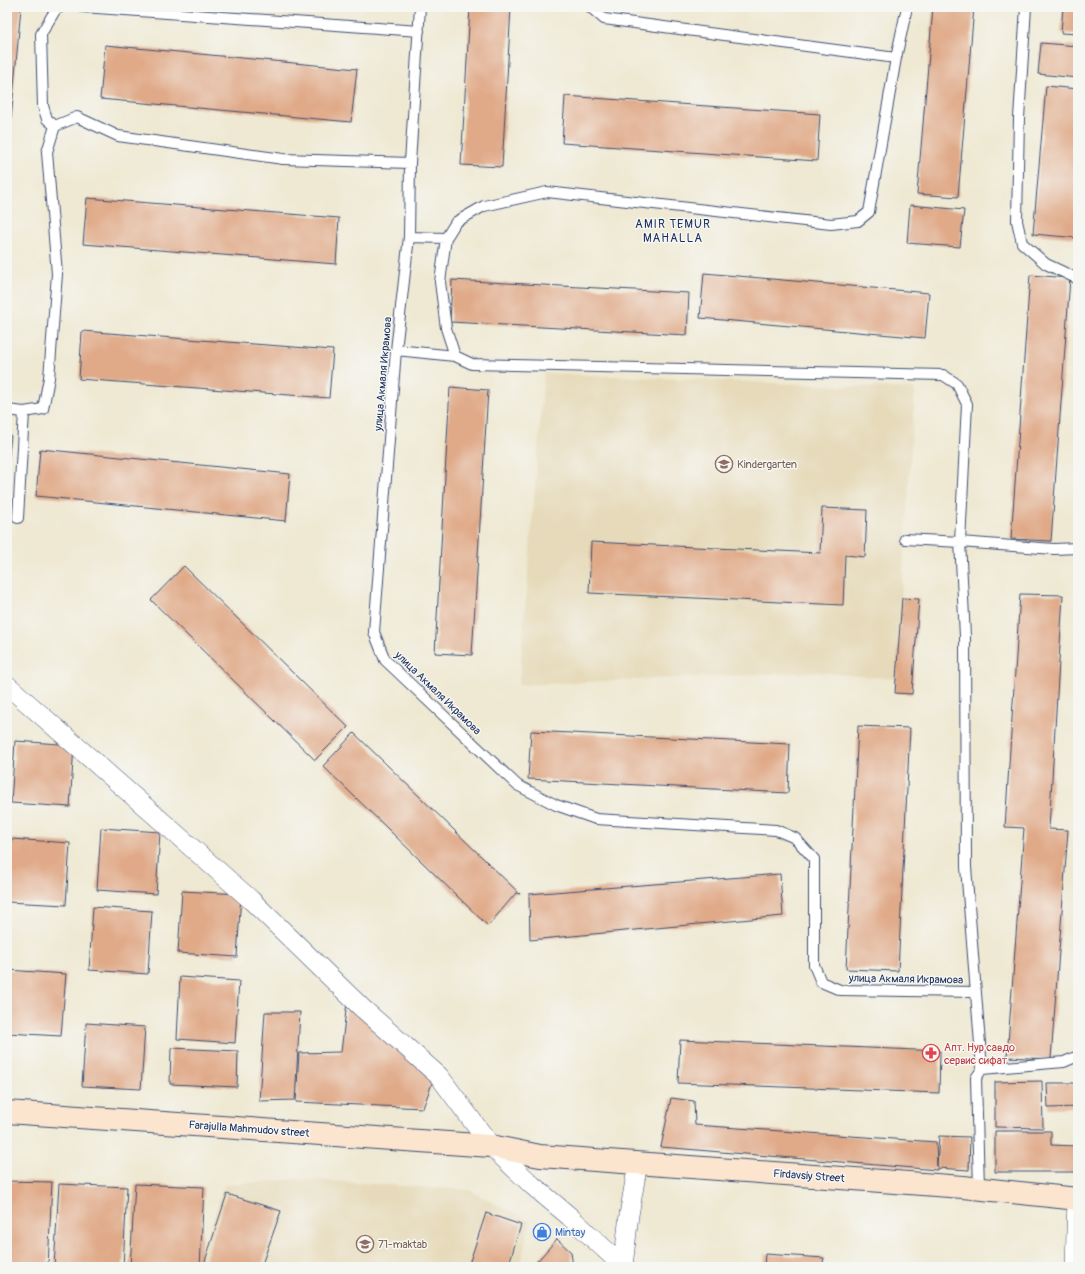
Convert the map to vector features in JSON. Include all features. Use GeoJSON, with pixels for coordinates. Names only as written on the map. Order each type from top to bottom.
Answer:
{"type":"FeatureCollection","features":[{"type":"Feature","properties":{"kind":"main road","name":"Farajulla Mahmudov street"},"geometry":{"type":"LineString","coordinates":[[7,1112],[492,1146],[540,1156]]}},
{"type":"Feature","properties":{"kind":"main road","name":"Firdavsiy Street"},"geometry":{"type":"LineString","coordinates":[[540,1156],[979,1188],[1077,1199]]}},
{"type":"Feature","properties":{"kind":"street"},"geometry":{"type":"LineString","coordinates":[[7,685],[250,899],[361,1007],[439,1076],[492,1146],[532,1184],[570,1216],[624,1266]]}},
{"type":"Feature","properties":{"kind":"street"},"geometry":{"type":"LineString","coordinates":[[624,1266],[629,1215],[638,1163]]}},
{"type":"Feature","properties":{"kind":"street"},"geometry":{"type":"LineString","coordinates":[[1075,1267],[1077,1199]]}},
{"type":"Feature","properties":{"kind":"lane"},"geometry":{"type":"LineString","coordinates":[[55,126],[47,119],[43,106],[41,34],[56,9],[61,7]]}},
{"type":"Feature","properties":{"kind":"lane"},"geometry":{"type":"LineString","coordinates":[[84,7],[419,31]]}},
{"type":"Feature","properties":{"kind":"lane","name":"улица Акмаля Икрамова"},"geometry":{"type":"LineString","coordinates":[[420,7],[410,163],[409,237],[396,350],[374,632],[385,660],[517,785],[556,805],[596,819],[776,830],[796,838],[814,859],[814,965],[821,982],[840,990],[976,992]]}},
{"type":"Feature","properties":{"kind":"lane"},"geometry":{"type":"LineString","coordinates":[[590,7],[604,18],[896,58]]}},
{"type":"Feature","properties":{"kind":"lane"},"geometry":{"type":"LineString","coordinates":[[455,356],[446,328],[440,282],[446,238],[456,222],[484,206],[547,192],[831,224],[858,221],[869,212],[896,58],[907,7]]}},
{"type":"Feature","properties":{"kind":"lane"},"geometry":{"type":"LineString","coordinates":[[1026,7],[1018,118],[1017,221],[1022,243],[1046,264],[1078,279]]}},
{"type":"Feature","properties":{"kind":"lane"},"geometry":{"type":"LineString","coordinates":[[55,126],[77,117],[118,136],[260,156],[283,159],[410,163]]}},
{"type":"Feature","properties":{"kind":"lane"},"geometry":{"type":"LineString","coordinates":[[7,410],[24,412],[43,409],[49,378],[57,274],[47,152],[55,126]]}},
{"type":"Feature","properties":{"kind":"lane"},"geometry":{"type":"LineString","coordinates":[[409,237],[446,238]]}},
{"type":"Feature","properties":{"kind":"lane"},"geometry":{"type":"LineString","coordinates":[[396,350],[455,356],[472,364],[943,375],[957,384],[967,404],[960,542],[965,636],[966,867],[982,1069],[976,1078],[979,1188]]}},
{"type":"Feature","properties":{"kind":"lane"},"geometry":{"type":"LineString","coordinates":[[18,518],[24,412]]}},
{"type":"Feature","properties":{"kind":"lane"},"geometry":{"type":"LineString","coordinates":[[905,539],[1054,549],[1078,548]]}},
{"type":"Feature","properties":{"kind":"lane"},"geometry":{"type":"LineString","coordinates":[[982,1069],[1064,1062],[1078,1056]]}},
{"type":"Feature","properties":{"kind":"shaded area","name":"Kindergarten"},"geometry":{"type":"Polygon","coordinates":[[[544,373],[915,389],[896,679],[815,672],[519,685],[544,373]]]}},
{"type":"Feature","properties":{"kind":"shaded area","name":"71-maktab"},"geometry":{"type":"Polygon","coordinates":[[[296,1179],[469,1190],[530,1221],[520,1267],[198,1267],[224,1185],[296,1179]]]}},
{"type":"Feature","properties":{"kind":"building"},"geometry":{"type":"Polygon","coordinates":[[[7,7],[21,7],[8,154],[7,154],[7,7]]]}},
{"type":"Feature","properties":{"kind":"building"},"geometry":{"type":"Polygon","coordinates":[[[470,7],[511,7],[502,167],[461,165],[470,7]]]}},
{"type":"Feature","properties":{"kind":"building"},"geometry":{"type":"Polygon","coordinates":[[[933,7],[974,7],[958,197],[917,194],[933,7]]]}},
{"type":"Feature","properties":{"kind":"building"},"geometry":{"type":"Polygon","coordinates":[[[1063,7],[1078,7],[1078,34],[1061,33],[1063,7]]]}},
{"type":"Feature","properties":{"kind":"building"},"geometry":{"type":"Polygon","coordinates":[[[1041,43],[1078,46],[1078,78],[1038,74],[1041,43]]]}},
{"type":"Feature","properties":{"kind":"building"},"geometry":{"type":"Polygon","coordinates":[[[105,45],[357,69],[351,122],[100,99],[105,45]]]}},
{"type":"Feature","properties":{"kind":"building"},"geometry":{"type":"Polygon","coordinates":[[[1046,86],[1078,89],[1078,238],[1033,234],[1046,86]]]}},
{"type":"Feature","properties":{"kind":"building"},"geometry":{"type":"Polygon","coordinates":[[[565,96],[820,114],[817,161],[562,143],[565,96]]]}},
{"type":"Feature","properties":{"kind":"building"},"geometry":{"type":"Polygon","coordinates":[[[87,198],[339,218],[336,264],[83,244],[87,198]]]}},
{"type":"Feature","properties":{"kind":"building"},"geometry":{"type":"Polygon","coordinates":[[[910,205],[964,210],[960,247],[907,243],[910,205]]]}},
{"type":"Feature","properties":{"kind":"building"},"geometry":{"type":"Polygon","coordinates":[[[704,273],[929,293],[925,338],[700,318],[704,273]]]}},
{"type":"Feature","properties":{"kind":"building"},"geometry":{"type":"Polygon","coordinates":[[[1030,275],[1070,278],[1051,541],[1011,539],[1030,275]]]}},
{"type":"Feature","properties":{"kind":"building"},"geometry":{"type":"Polygon","coordinates":[[[452,280],[689,293],[687,335],[450,322],[452,280]]]}},
{"type":"Feature","properties":{"kind":"building"},"geometry":{"type":"Polygon","coordinates":[[[82,331],[333,350],[329,398],[79,379],[82,331]]]}},
{"type":"Feature","properties":{"kind":"building"},"geometry":{"type":"Polygon","coordinates":[[[450,387],[488,390],[472,655],[435,653],[450,387]]]}},
{"type":"Feature","properties":{"kind":"building"},"geometry":{"type":"Polygon","coordinates":[[[7,436],[11,436],[8,463],[7,463],[7,436]]]}},
{"type":"Feature","properties":{"kind":"building"},"geometry":{"type":"Polygon","coordinates":[[[40,449],[290,474],[286,521],[36,496],[40,449]]]}},
{"type":"Feature","properties":{"kind":"building"},"geometry":{"type":"Polygon","coordinates":[[[822,508],[867,510],[865,557],[845,555],[843,605],[589,593],[591,542],[820,553],[822,508]]]}},
{"type":"Feature","properties":{"kind":"building"},"geometry":{"type":"Polygon","coordinates":[[[184,566],[348,727],[315,760],[151,600],[184,566]]]}},
{"type":"Feature","properties":{"kind":"building"},"geometry":{"type":"Polygon","coordinates":[[[1020,594],[1063,595],[1049,829],[1068,830],[1051,1059],[1007,1057],[1024,828],[1005,827],[1020,594]]]}},
{"type":"Feature","properties":{"kind":"building"},"geometry":{"type":"Polygon","coordinates":[[[902,598],[919,599],[912,694],[895,693],[902,598]]]}},
{"type":"Feature","properties":{"kind":"building"},"geometry":{"type":"Polygon","coordinates":[[[858,726],[910,728],[898,971],[846,969],[858,726]]]}},
{"type":"Feature","properties":{"kind":"building"},"geometry":{"type":"Polygon","coordinates":[[[531,731],[790,744],[788,793],[528,779],[531,731]]]}},
{"type":"Feature","properties":{"kind":"building"},"geometry":{"type":"Polygon","coordinates":[[[354,733],[520,894],[516,893],[488,926],[323,766],[354,733]]]}},
{"type":"Feature","properties":{"kind":"building"},"geometry":{"type":"Polygon","coordinates":[[[15,741],[74,745],[70,807],[11,803],[15,741]]]}},
{"type":"Feature","properties":{"kind":"building"},"geometry":{"type":"Polygon","coordinates":[[[101,828],[160,832],[156,894],[97,890],[101,828]]]}},
{"type":"Feature","properties":{"kind":"building"},"geometry":{"type":"Polygon","coordinates":[[[11,839],[70,843],[66,905],[7,902],[11,839]]]}},
{"type":"Feature","properties":{"kind":"building"},"geometry":{"type":"Polygon","coordinates":[[[780,874],[783,916],[530,940],[529,894],[780,874]]]}},
{"type":"Feature","properties":{"kind":"building"},"geometry":{"type":"Polygon","coordinates":[[[182,891],[241,894],[237,957],[178,953],[182,891]]]}},
{"type":"Feature","properties":{"kind":"building"},"geometry":{"type":"Polygon","coordinates":[[[93,907],[152,911],[148,974],[89,970],[93,907]]]}},
{"type":"Feature","properties":{"kind":"building"},"geometry":{"type":"Polygon","coordinates":[[[7,970],[66,974],[61,1036],[7,1033],[7,970]]]}},
{"type":"Feature","properties":{"kind":"building"},"geometry":{"type":"Polygon","coordinates":[[[180,977],[239,981],[235,1043],[177,1039],[180,977]]]}},
{"type":"Feature","properties":{"kind":"building"},"geometry":{"type":"Polygon","coordinates":[[[347,1002],[435,1075],[423,1108],[296,1102],[299,1053],[341,1052],[347,1002]]]}},
{"type":"Feature","properties":{"kind":"building"},"geometry":{"type":"Polygon","coordinates":[[[265,1012],[300,1012],[295,1100],[259,1101],[265,1012]]]}},
{"type":"Feature","properties":{"kind":"building"},"geometry":{"type":"Polygon","coordinates":[[[86,1023],[145,1027],[141,1089],[82,1086],[86,1023]]]}},
{"type":"Feature","properties":{"kind":"building"},"geometry":{"type":"Polygon","coordinates":[[[680,1040],[940,1051],[939,1093],[678,1083],[680,1040]]]}},
{"type":"Feature","properties":{"kind":"building"},"geometry":{"type":"Polygon","coordinates":[[[171,1048],[238,1051],[237,1087],[170,1084],[171,1048]]]}},
{"type":"Feature","properties":{"kind":"building"},"geometry":{"type":"Polygon","coordinates":[[[1042,1081],[1043,1128],[995,1127],[995,1082],[1042,1081]]]}},
{"type":"Feature","properties":{"kind":"building"},"geometry":{"type":"Polygon","coordinates":[[[1047,1083],[1078,1083],[1078,1107],[1048,1108],[1047,1083]]]}},
{"type":"Feature","properties":{"kind":"building"},"geometry":{"type":"Polygon","coordinates":[[[671,1098],[694,1101],[695,1125],[936,1142],[937,1167],[939,1136],[970,1137],[969,1170],[937,1168],[937,1170],[661,1147],[671,1098]]]}},
{"type":"Feature","properties":{"kind":"building"},"geometry":{"type":"Polygon","coordinates":[[[995,1131],[1051,1131],[1051,1145],[1078,1146],[1078,1172],[995,1172],[995,1131]]]}},
{"type":"Feature","properties":{"kind":"building"},"geometry":{"type":"Polygon","coordinates":[[[7,1181],[52,1182],[48,1267],[7,1267],[7,1181]]]}},
{"type":"Feature","properties":{"kind":"building"},"geometry":{"type":"Polygon","coordinates":[[[59,1184],[127,1187],[123,1267],[54,1267],[59,1184]]]}},
{"type":"Feature","properties":{"kind":"building"},"geometry":{"type":"Polygon","coordinates":[[[135,1184],[204,1187],[200,1267],[130,1267],[135,1184]]]}},
{"type":"Feature","properties":{"kind":"building"},"geometry":{"type":"Polygon","coordinates":[[[227,1194],[281,1211],[261,1267],[203,1267],[227,1194]]]}},
{"type":"Feature","properties":{"kind":"building"},"geometry":{"type":"Polygon","coordinates":[[[486,1213],[521,1225],[508,1267],[468,1267],[486,1213]]]}},
{"type":"Feature","properties":{"kind":"building"},"geometry":{"type":"Polygon","coordinates":[[[557,1239],[571,1252],[573,1267],[532,1267],[557,1239]]]}},
{"type":"Feature","properties":{"kind":"building"},"geometry":{"type":"Polygon","coordinates":[[[765,1254],[824,1258],[822,1267],[764,1267],[765,1254]]]}},
{"type":"Feature","properties":{"kind":"building"},"geometry":{"type":"Polygon","coordinates":[[[835,1265],[856,1266],[856,1267],[834,1267],[835,1265]]]}},
{"type":"Feature","properties":{"kind":"place","name":"Kindergarten"},"geometry":{"type":"Point","coordinates":[724,464]}},
{"type":"Feature","properties":{"kind":"place","name":"Апт. Нур савдо сервис сифат"},"geometry":{"type":"Point","coordinates":[931,1053]}},
{"type":"Feature","properties":{"kind":"place","name":"Mintay"},"geometry":{"type":"Point","coordinates":[542,1232]}},
{"type":"Feature","properties":{"kind":"place","name":"71-maktab"},"geometry":{"type":"Point","coordinates":[365,1244]}},
{"type":"Feature","properties":{"kind":"district","name":"AMIR TEMUR MAHALLA"},"geometry":{"type":"Point","coordinates":[673,231]}}]}
